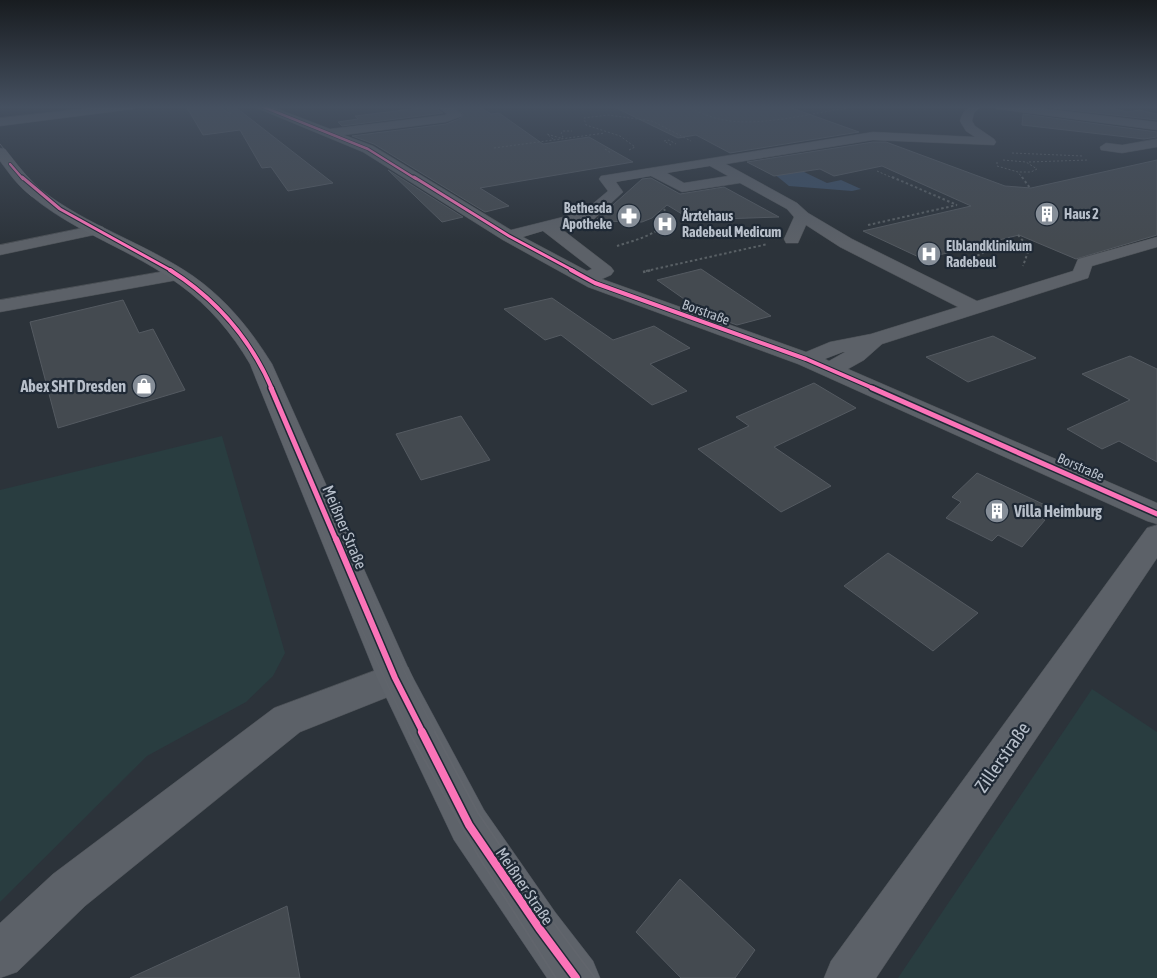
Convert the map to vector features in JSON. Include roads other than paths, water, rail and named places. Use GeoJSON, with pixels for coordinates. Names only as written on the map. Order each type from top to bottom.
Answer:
{"type":"FeatureCollection","features":[{"type":"Feature","properties":{"kind":"main road","name":"Meißner Straße"},"geometry":{"type":"LineString","coordinates":[[0,152],[23,181],[52,205],[177,275],[211,301],[236,325],[261,364],[395,678],[469,825],[539,928],[576,978]]}},
{"type":"Feature","properties":{"kind":"street","name":"Borstraße"},"geometry":{"type":"LineString","coordinates":[[372,152],[509,236],[590,280],[806,359],[1157,514]]}},
{"type":"Feature","properties":{"kind":"street"},"geometry":{"type":"LineString","coordinates":[[509,236],[546,225],[588,216],[616,192],[606,180],[773,152]]}},
{"type":"Feature","properties":{"kind":"street"},"geometry":{"type":"LineString","coordinates":[[718,160],[742,178],[792,206],[802,216],[846,244],[973,308]]}},
{"type":"Feature","properties":{"kind":"street"},"geometry":{"type":"LineString","coordinates":[[653,171],[682,188],[742,178]]}},
{"type":"Feature","properties":{"kind":"street"},"geometry":{"type":"LineString","coordinates":[[792,239],[802,216]]}},
{"type":"Feature","properties":{"kind":"street"},"geometry":{"type":"LineString","coordinates":[[546,225],[605,271],[590,280]]}},
{"type":"Feature","properties":{"kind":"street"},"geometry":{"type":"LineString","coordinates":[[0,250],[97,230]]}},
{"type":"Feature","properties":{"kind":"street"},"geometry":{"type":"LineString","coordinates":[[806,359],[838,347],[875,340],[1082,274],[1084,263],[1157,242]]}},
{"type":"Feature","properties":{"kind":"street"},"geometry":{"type":"LineString","coordinates":[[0,306],[177,275]]}},
{"type":"Feature","properties":{"kind":"street"},"geometry":{"type":"LineString","coordinates":[[830,370],[856,355],[875,340]]}},
{"type":"Feature","properties":{"kind":"street","name":"Zillerstraße"},"geometry":{"type":"LineString","coordinates":[[848,978],[1157,535]]}},
{"type":"Feature","properties":{"kind":"street"},"geometry":{"type":"LineString","coordinates":[[0,955],[69,890],[287,720],[395,678]]}},
{"type":"Feature","properties":{"kind":"water"},"geometry":{"type":"Polygon","coordinates":[[[800,170],[827,183],[841,180],[861,189],[852,191],[789,186],[773,173],[800,170]]]}},
{"type":"Feature","properties":{"kind":"tram line"},"geometry":{"type":"LineString","coordinates":[[6,152],[27,176],[50,198],[74,214],[191,278],[224,305],[252,337],[268,361],[407,677],[436,733]]}},
{"type":"Feature","properties":{"kind":"tram line"},"geometry":{"type":"LineString","coordinates":[[0,159],[30,195],[164,272],[207,304],[236,334],[262,381],[358,621],[410,733]]}},
{"type":"Feature","properties":{"kind":"tram line"},"geometry":{"type":"LineString","coordinates":[[409,732],[479,857],[556,978]]}},
{"type":"Feature","properties":{"kind":"tram line"},"geometry":{"type":"LineString","coordinates":[[435,732],[478,813],[550,918],[595,978]]}},
{"type":"Feature","properties":{"kind":"place","name":"Haus 2"},"geometry":{"type":"Point","coordinates":[1047,214]}},
{"type":"Feature","properties":{"kind":"place","name":"Bethesda Apotheke"},"geometry":{"type":"Point","coordinates":[629,216]}},
{"type":"Feature","properties":{"kind":"place","name":"Ärztehaus Radebeul Medicum"},"geometry":{"type":"Point","coordinates":[665,224]}},
{"type":"Feature","properties":{"kind":"place","name":"Elblandklinikum Radebeul"},"geometry":{"type":"Point","coordinates":[929,254]}},
{"type":"Feature","properties":{"kind":"place","name":"Abex SHT Dresden"},"geometry":{"type":"Point","coordinates":[144,386]}},
{"type":"Feature","properties":{"kind":"place","name":"Villa Heimburg"},"geometry":{"type":"Point","coordinates":[997,511]}}]}
